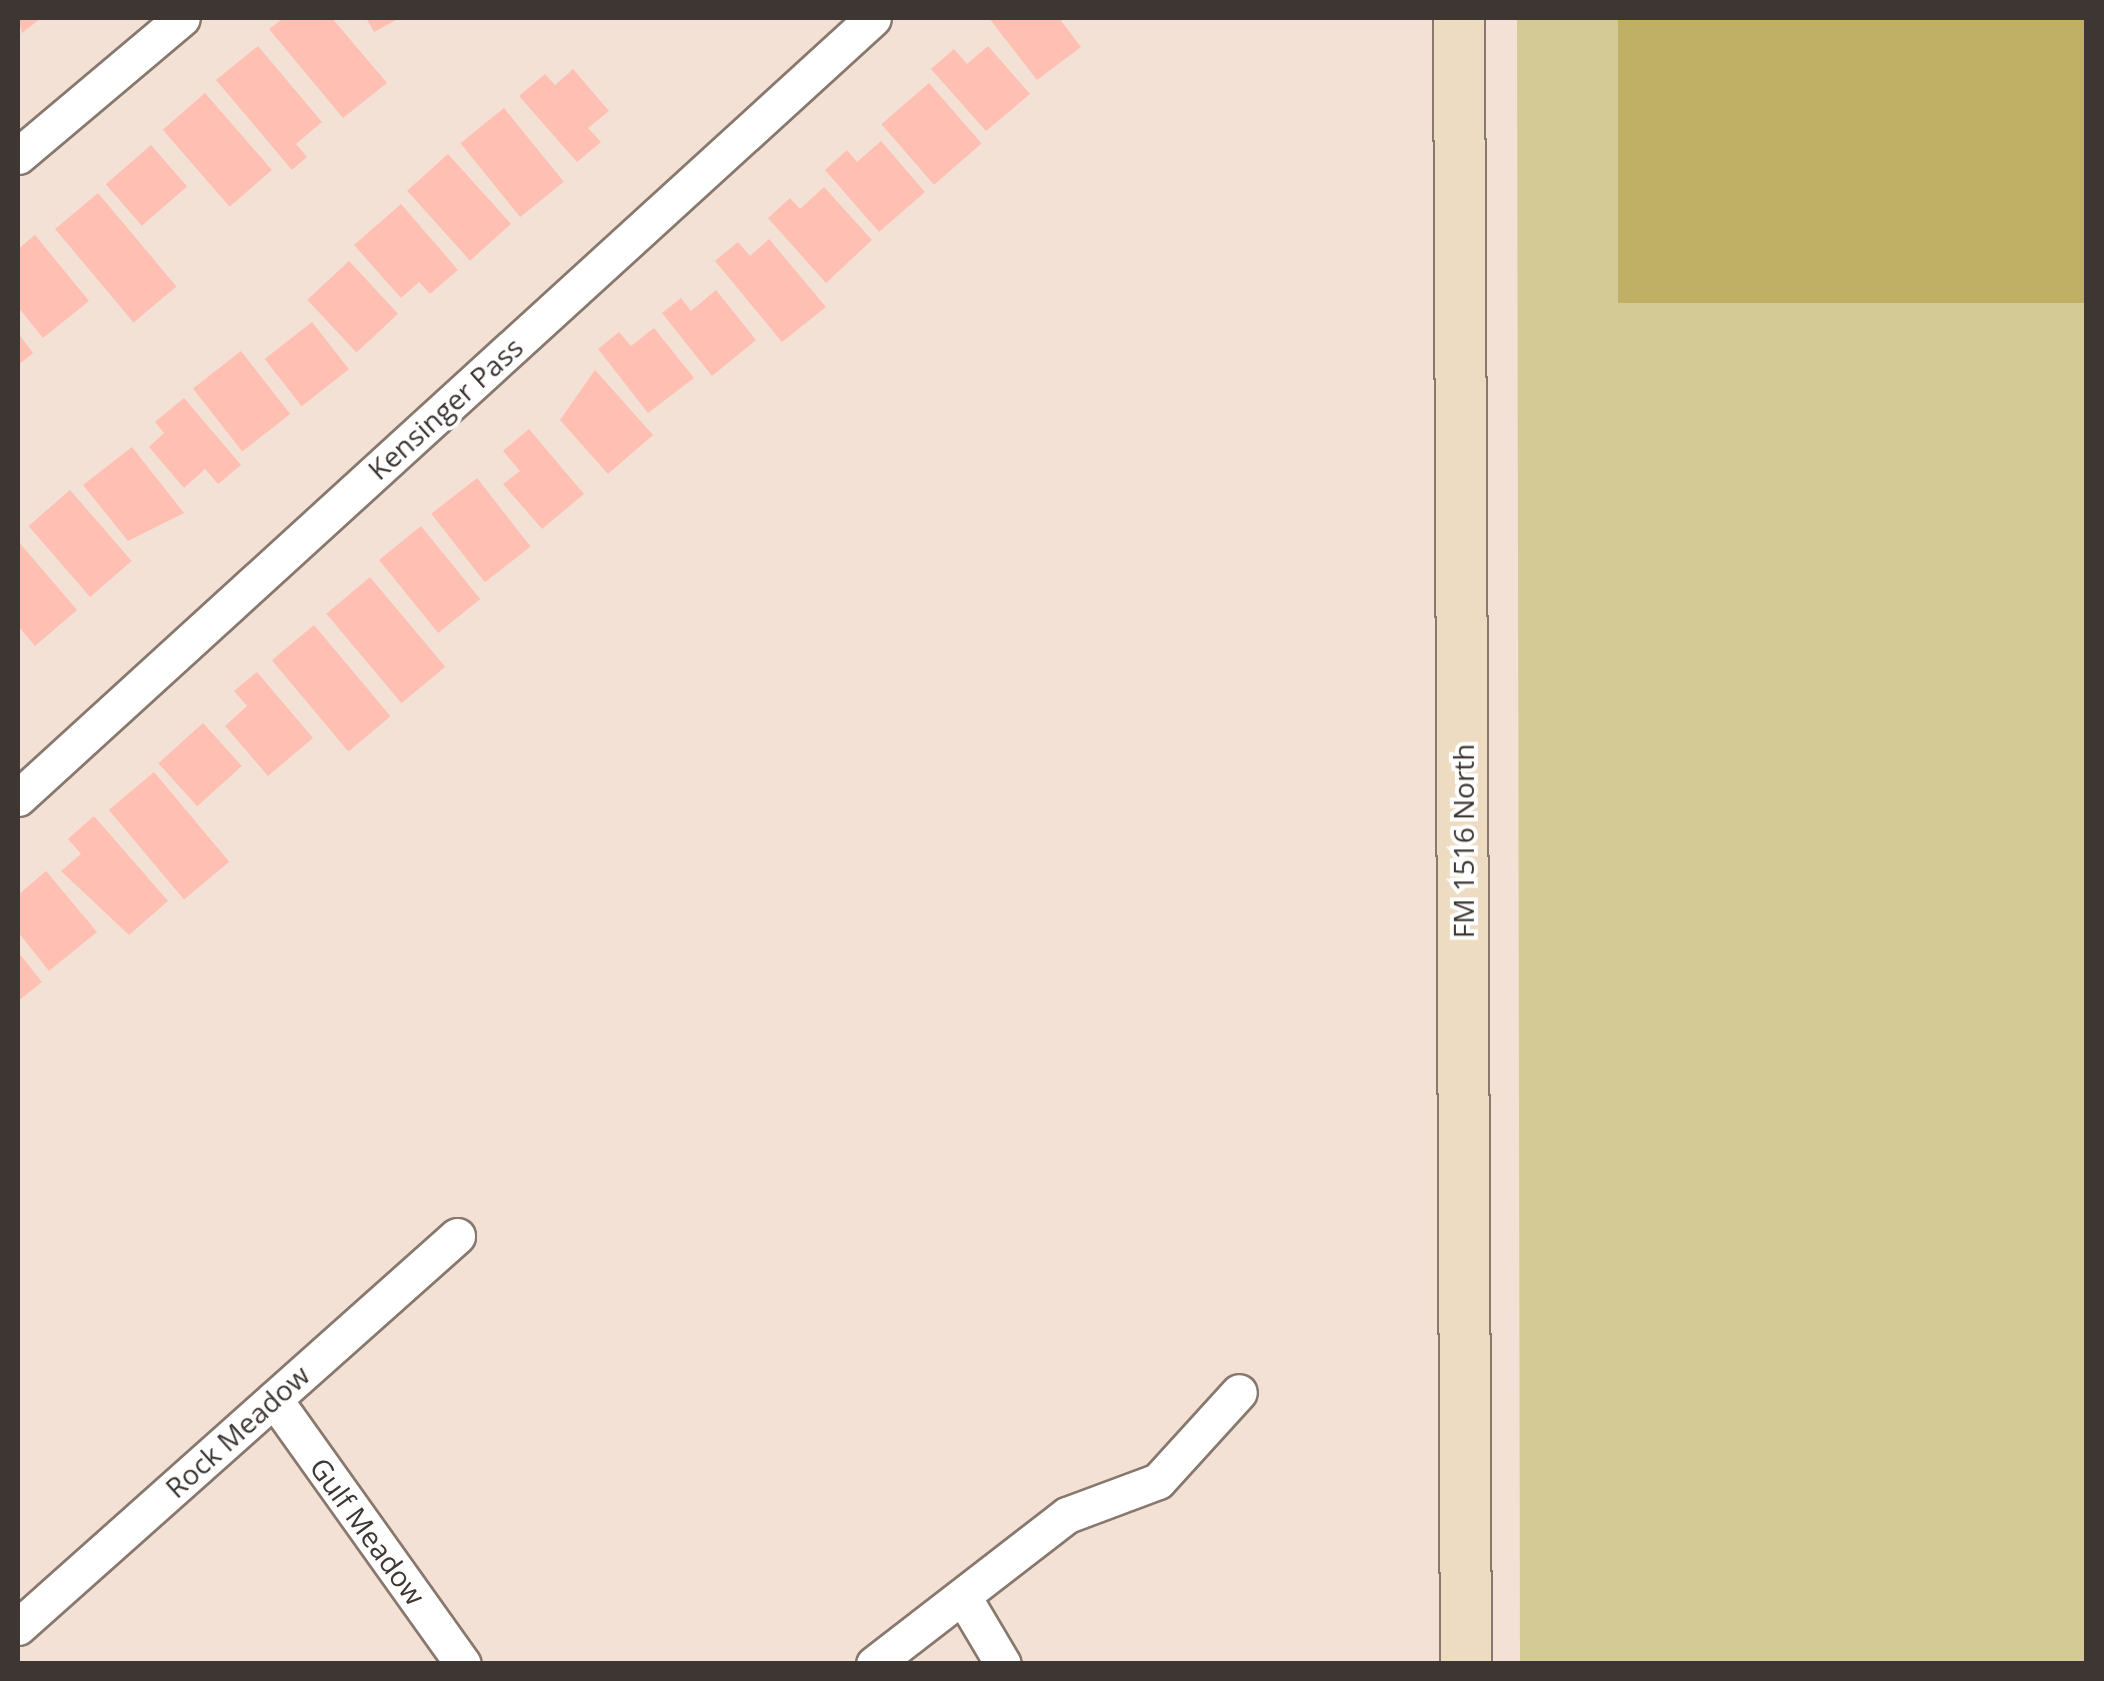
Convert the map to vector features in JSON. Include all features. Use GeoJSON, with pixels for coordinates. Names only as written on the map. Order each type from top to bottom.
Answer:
{"type":"FeatureCollection","features":[{"type":"Feature","properties":{"kind":"main road","name":"FM 1516 North"},"geometry":{"type":"LineString","coordinates":[[1459,18],[1466,1664]]}},
{"type":"Feature","properties":{"kind":"street"},"geometry":{"type":"LineString","coordinates":[[18,156],[182,18]]}},
{"type":"Feature","properties":{"kind":"street","name":"Kensinger Pass"},"geometry":{"type":"LineString","coordinates":[[18,798],[873,18]]}},
{"type":"Feature","properties":{"kind":"street","name":"Rock Meadow"},"geometry":{"type":"LineString","coordinates":[[18,1627],[456,1236]]}},
{"type":"Feature","properties":{"kind":"street"},"geometry":{"type":"LineString","coordinates":[[874,1664],[965,1600],[1068,1515],[1158,1481],[1239,1392]]}},
{"type":"Feature","properties":{"kind":"street","name":"Gulf Meadow"},"geometry":{"type":"LineString","coordinates":[[274,1399],[463,1664]]}},
{"type":"Feature","properties":{"kind":"street"},"geometry":{"type":"LineString","coordinates":[[965,1600],[1003,1664]]}},
{"type":"Feature","properties":{"kind":"shaded area"},"geometry":{"type":"Polygon","coordinates":[[[1517,18],[1618,18],[1622,303],[2086,287],[2086,1663],[1520,1663],[1517,18]]]}},
{"type":"Feature","properties":{"kind":"shaded area"},"geometry":{"type":"Polygon","coordinates":[[[1618,18],[2086,18],[2086,303],[1618,303],[1618,18]]]}},
{"type":"Feature","properties":{"kind":"building"},"geometry":{"type":"Polygon","coordinates":[[[18,18],[41,18],[22,33],[18,18]]]}},
{"type":"Feature","properties":{"kind":"building"},"geometry":{"type":"Polygon","coordinates":[[[284,18],[332,18],[387,83],[343,118],[269,29],[284,18]]]}},
{"type":"Feature","properties":{"kind":"building"},"geometry":{"type":"Polygon","coordinates":[[[366,18],[400,18],[374,32],[366,18]]]}},
{"type":"Feature","properties":{"kind":"building"},"geometry":{"type":"Polygon","coordinates":[[[989,18],[1059,18],[1081,47],[1037,80],[989,18]]]}},
{"type":"Feature","properties":{"kind":"building"},"geometry":{"type":"Polygon","coordinates":[[[258,46],[322,122],[296,144],[307,157],[292,170],[216,80],[258,46]]]}},
{"type":"Feature","properties":{"kind":"building"},"geometry":{"type":"Polygon","coordinates":[[[988,46],[1030,94],[986,131],[931,69],[954,49],[967,64],[988,46]]]}},
{"type":"Feature","properties":{"kind":"building"},"geometry":{"type":"Polygon","coordinates":[[[573,69],[609,111],[588,128],[601,142],[577,162],[519,96],[545,74],[555,85],[573,69]]]}},
{"type":"Feature","properties":{"kind":"building"},"geometry":{"type":"Polygon","coordinates":[[[929,83],[981,143],[934,185],[881,124],[929,83]]]}},
{"type":"Feature","properties":{"kind":"building"},"geometry":{"type":"Polygon","coordinates":[[[205,93],[272,170],[230,207],[163,130],[205,93]]]}},
{"type":"Feature","properties":{"kind":"building"},"geometry":{"type":"Polygon","coordinates":[[[504,108],[564,182],[520,217],[460,143],[504,108]]]}},
{"type":"Feature","properties":{"kind":"building"},"geometry":{"type":"Polygon","coordinates":[[[881,141],[925,192],[879,232],[825,170],[847,150],[857,162],[881,141]]]}},
{"type":"Feature","properties":{"kind":"building"},"geometry":{"type":"Polygon","coordinates":[[[151,145],[187,187],[142,226],[106,184],[151,145]]]}},
{"type":"Feature","properties":{"kind":"building"},"geometry":{"type":"Polygon","coordinates":[[[448,154],[511,224],[470,261],[407,191],[448,154]]]}},
{"type":"Feature","properties":{"kind":"building"},"geometry":{"type":"Polygon","coordinates":[[[824,187],[872,240],[826,283],[768,218],[790,198],[800,209],[824,187]]]}},
{"type":"Feature","properties":{"kind":"building"},"geometry":{"type":"Polygon","coordinates":[[[98,193],[176,286],[134,322],[55,229],[98,193]]]}},
{"type":"Feature","properties":{"kind":"building"},"geometry":{"type":"Polygon","coordinates":[[[401,204],[458,270],[430,294],[419,282],[401,298],[354,245],[401,204]]]}},
{"type":"Feature","properties":{"kind":"building"},"geometry":{"type":"Polygon","coordinates":[[[35,235],[89,301],[43,338],[18,307],[18,249],[35,235]]]}},
{"type":"Feature","properties":{"kind":"building"},"geometry":{"type":"Polygon","coordinates":[[[769,239],[826,307],[782,342],[715,261],[738,242],[750,256],[769,239]]]}},
{"type":"Feature","properties":{"kind":"building"},"geometry":{"type":"Polygon","coordinates":[[[349,261],[398,314],[356,353],[307,300],[349,261]]]}},
{"type":"Feature","properties":{"kind":"building"},"geometry":{"type":"Polygon","coordinates":[[[716,290],[756,340],[712,376],[662,313],[681,298],[691,311],[716,290]]]}},
{"type":"Feature","properties":{"kind":"building"},"geometry":{"type":"Polygon","coordinates":[[[312,322],[349,369],[302,406],[265,359],[312,322]]]}},
{"type":"Feature","properties":{"kind":"building"},"geometry":{"type":"Polygon","coordinates":[[[654,328],[694,378],[648,413],[598,349],[619,332],[631,346],[654,328]]]}},
{"type":"Feature","properties":{"kind":"building"},"geometry":{"type":"Polygon","coordinates":[[[18,333],[33,353],[18,365],[18,333]]]}},
{"type":"Feature","properties":{"kind":"building"},"geometry":{"type":"Polygon","coordinates":[[[241,351],[290,414],[242,452],[193,389],[241,351]]]}},
{"type":"Feature","properties":{"kind":"building"},"geometry":{"type":"Polygon","coordinates":[[[595,370],[653,435],[608,474],[560,420],[595,370]]]}},
{"type":"Feature","properties":{"kind":"building"},"geometry":{"type":"Polygon","coordinates":[[[184,398],[241,465],[218,484],[205,469],[184,488],[149,447],[164,433],[155,422],[184,398]]]}},
{"type":"Feature","properties":{"kind":"building"},"geometry":{"type":"Polygon","coordinates":[[[529,429],[584,494],[542,529],[503,484],[520,471],[503,451],[529,429]]]}},
{"type":"Feature","properties":{"kind":"building"},"geometry":{"type":"Polygon","coordinates":[[[132,447],[184,513],[128,541],[83,485],[132,447]]]}},
{"type":"Feature","properties":{"kind":"building"},"geometry":{"type":"Polygon","coordinates":[[[477,478],[531,547],[485,582],[431,514],[477,478]]]}},
{"type":"Feature","properties":{"kind":"building"},"geometry":{"type":"Polygon","coordinates":[[[70,490],[132,561],[90,597],[28,526],[70,490]]]}},
{"type":"Feature","properties":{"kind":"building"},"geometry":{"type":"Polygon","coordinates":[[[421,526],[480,599],[438,633],[379,560],[421,526]]]}},
{"type":"Feature","properties":{"kind":"building"},"geometry":{"type":"Polygon","coordinates":[[[18,541],[77,610],[35,646],[18,626],[18,541]]]}},
{"type":"Feature","properties":{"kind":"building"},"geometry":{"type":"Polygon","coordinates":[[[370,577],[445,667],[402,703],[326,614],[370,577]]]}},
{"type":"Feature","properties":{"kind":"building"},"geometry":{"type":"Polygon","coordinates":[[[314,625],[390,716],[348,752],[272,660],[314,625]]]}},
{"type":"Feature","properties":{"kind":"building"},"geometry":{"type":"Polygon","coordinates":[[[257,672],[313,738],[268,776],[225,726],[247,706],[234,691],[257,672]]]}},
{"type":"Feature","properties":{"kind":"building"},"geometry":{"type":"Polygon","coordinates":[[[203,723],[242,766],[197,806],[158,763],[203,723]]]}},
{"type":"Feature","properties":{"kind":"building"},"geometry":{"type":"Polygon","coordinates":[[[154,772],[229,862],[184,900],[109,810],[154,772]]]}},
{"type":"Feature","properties":{"kind":"building"},"geometry":{"type":"Polygon","coordinates":[[[94,816],[168,901],[129,935],[61,871],[81,854],[68,839],[94,816]]]}},
{"type":"Feature","properties":{"kind":"building"},"geometry":{"type":"Polygon","coordinates":[[[46,871],[97,932],[49,971],[18,932],[18,895],[46,871]]]}},
{"type":"Feature","properties":{"kind":"building"},"geometry":{"type":"Polygon","coordinates":[[[18,952],[42,982],[18,1001],[18,952]]]}}]}
